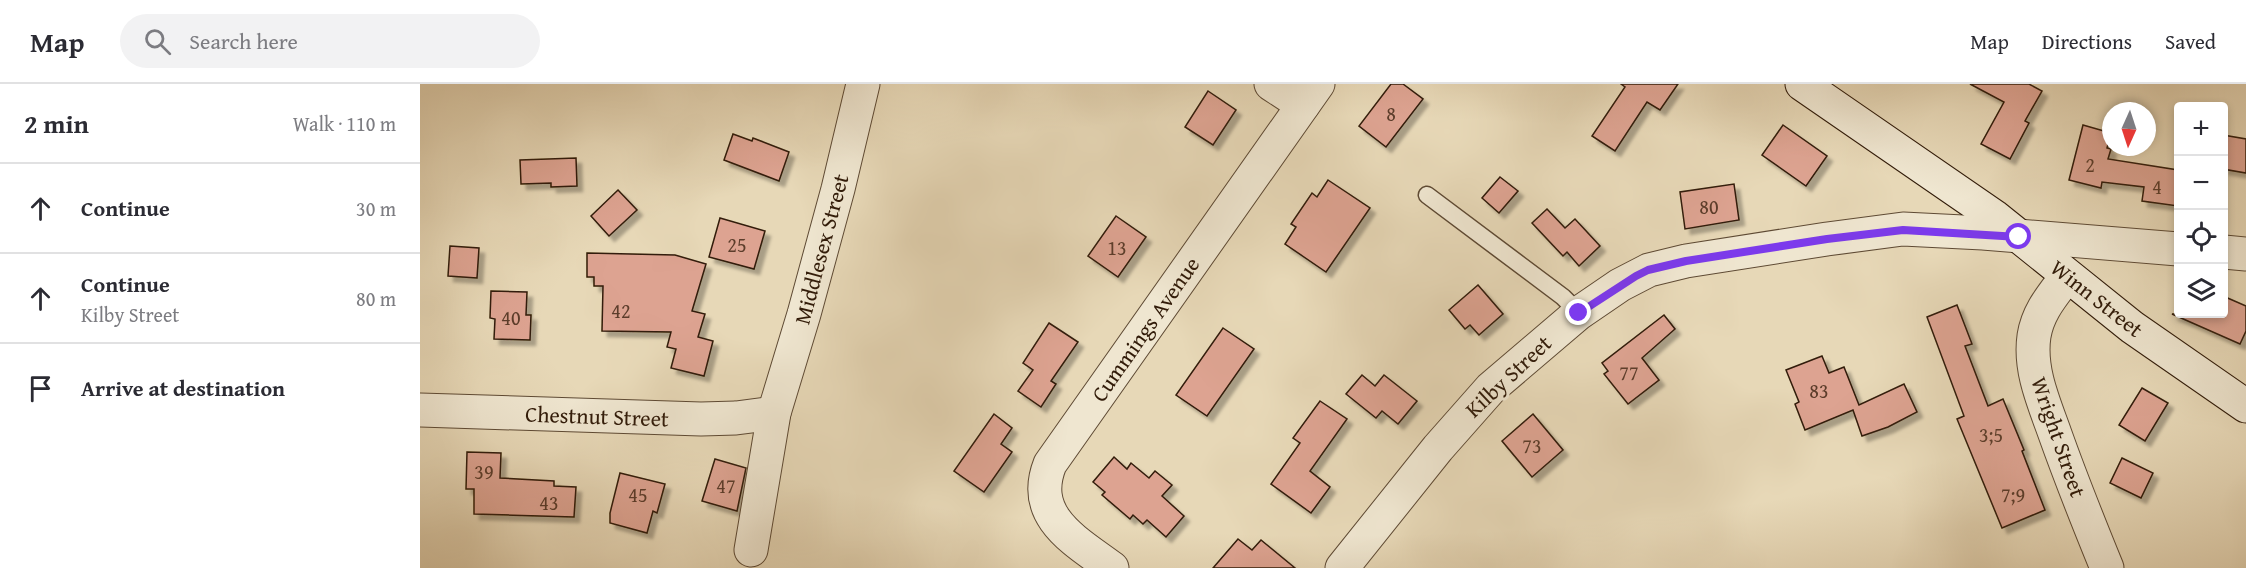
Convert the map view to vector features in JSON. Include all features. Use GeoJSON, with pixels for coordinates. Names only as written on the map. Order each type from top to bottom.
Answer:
{"type":"FeatureCollection","features":[{"type":"Feature","properties":{"kind":"street","name":"Middlesex Street"},"geometry":{"type":"LineString","coordinates":[[751,550],[774,413],[810,292],[863,84]]}},
{"type":"Feature","properties":{"kind":"street"},"geometry":{"type":"LineString","coordinates":[[1271,84],[1310,95]]}},
{"type":"Feature","properties":{"kind":"street","name":"Winn Street"},"geometry":{"type":"LineString","coordinates":[[1802,84],[1995,218],[2132,327],[2246,406]]}},
{"type":"Feature","properties":{"kind":"street","name":"Cummings Avenue"},"geometry":{"type":"LineString","coordinates":[[1112,568],[1067,534],[1054,520],[1049,511],[1045,492],[1050,464],[1310,95]]}},
{"type":"Feature","properties":{"kind":"street","name":"Kilby Street"},"geometry":{"type":"LineString","coordinates":[[1342,568],[1468,413],[1517,364],[1579,313],[1636,276],[1667,265],[1827,239],[1903,230],[2174,249]]}},
{"type":"Feature","properties":{"kind":"street"},"geometry":{"type":"LineString","coordinates":[[2228,252],[2246,254]]}},
{"type":"Feature","properties":{"kind":"street","name":"Wright Street"},"geometry":{"type":"LineString","coordinates":[[2067,276],[2040,315],[2034,337],[2034,364],[2062,453],[2107,568]]}},
{"type":"Feature","properties":{"kind":"street","name":"Chestnut Street"},"geometry":{"type":"LineString","coordinates":[[420,410],[701,419],[736,418],[774,413]]}},
{"type":"Feature","properties":{"kind":"lane"},"geometry":{"type":"LineString","coordinates":[[1427,195],[1563,297],[1579,313]]}},
{"type":"Feature","properties":{"kind":"building"},"geometry":{"type":"Polygon","coordinates":[[[1391,84],[1403,84],[1423,99],[1386,147],[1359,126],[1391,84]]]}},
{"type":"Feature","properties":{"kind":"building"},"geometry":{"type":"Polygon","coordinates":[[[1621,84],[1678,84],[1660,110],[1647,102],[1615,151],[1592,136],[1625,87],[1621,84]]]}},
{"type":"Feature","properties":{"kind":"building"},"geometry":{"type":"Polygon","coordinates":[[[1970,84],[2029,84],[2042,91],[2025,121],[2029,123],[2010,159],[1981,144],[2004,102],[1970,84]]]}},
{"type":"Feature","properties":{"kind":"building"},"geometry":{"type":"Polygon","coordinates":[[[1208,91],[1236,110],[1213,145],[1185,127],[1208,91]]]}},
{"type":"Feature","properties":{"kind":"building"},"geometry":{"type":"Polygon","coordinates":[[[1783,125],[1827,156],[1806,186],[1762,155],[1783,125]]]}},
{"type":"Feature","properties":{"kind":"building"},"geometry":{"type":"Polygon","coordinates":[[[2083,125],[2102,130],[2102,156],[2109,156],[2108,159],[2174,169],[2174,205],[2142,201],[2144,187],[2102,182],[2101,188],[2069,180],[2083,125]]]}},
{"type":"Feature","properties":{"kind":"building"},"geometry":{"type":"Polygon","coordinates":[[[733,134],[752,141],[753,138],[789,152],[779,181],[724,160],[733,134]]]}},
{"type":"Feature","properties":{"kind":"building"},"geometry":{"type":"Polygon","coordinates":[[[2228,136],[2246,139],[2246,173],[2228,170],[2228,136]]]}},
{"type":"Feature","properties":{"kind":"building"},"geometry":{"type":"Polygon","coordinates":[[[576,158],[577,186],[551,187],[551,183],[521,184],[520,160],[576,158]]]}},
{"type":"Feature","properties":{"kind":"building"},"geometry":{"type":"Polygon","coordinates":[[[1500,177],[1518,191],[1499,213],[1482,198],[1500,177]]]}},
{"type":"Feature","properties":{"kind":"building"},"geometry":{"type":"Polygon","coordinates":[[[1328,180],[1370,208],[1326,272],[1285,244],[1296,227],[1291,224],[1312,193],[1317,197],[1328,180]]]}},
{"type":"Feature","properties":{"kind":"building"},"geometry":{"type":"Polygon","coordinates":[[[1734,184],[1739,220],[1685,229],[1680,192],[1734,184]]]}},
{"type":"Feature","properties":{"kind":"building"},"geometry":{"type":"Polygon","coordinates":[[[618,190],[637,210],[609,236],[591,216],[618,190]]]}},
{"type":"Feature","properties":{"kind":"building"},"geometry":{"type":"Polygon","coordinates":[[[1547,209],[1565,228],[1575,219],[1600,246],[1579,266],[1567,252],[1563,256],[1532,223],[1547,209]]]}},
{"type":"Feature","properties":{"kind":"building"},"geometry":{"type":"Polygon","coordinates":[[[1116,216],[1146,237],[1118,277],[1088,256],[1116,216]]]}},
{"type":"Feature","properties":{"kind":"building"},"geometry":{"type":"Polygon","coordinates":[[[720,218],[765,231],[754,269],[709,257],[720,218]]]}},
{"type":"Feature","properties":{"kind":"building"},"geometry":{"type":"Polygon","coordinates":[[[450,246],[479,248],[477,278],[448,276],[450,246]]]}},
{"type":"Feature","properties":{"kind":"building"},"geometry":{"type":"Polygon","coordinates":[[[587,253],[675,255],[706,264],[692,311],[705,314],[698,337],[713,341],[704,376],[671,368],[676,349],[667,347],[671,332],[602,331],[603,286],[594,286],[594,277],[587,277],[587,253]]]}},
{"type":"Feature","properties":{"kind":"building"},"geometry":{"type":"Polygon","coordinates":[[[1478,285],[1503,314],[1479,335],[1470,325],[1465,329],[1449,310],[1478,285]]]}},
{"type":"Feature","properties":{"kind":"building"},"geometry":{"type":"Polygon","coordinates":[[[491,291],[527,292],[526,315],[531,315],[530,340],[494,339],[495,319],[490,318],[491,291]]]}},
{"type":"Feature","properties":{"kind":"building"},"geometry":{"type":"Polygon","coordinates":[[[2228,298],[2246,306],[2246,331],[2240,344],[2181,318],[2228,318],[2228,298]]]}},
{"type":"Feature","properties":{"kind":"building"},"geometry":{"type":"Polygon","coordinates":[[[1957,305],[1972,344],[1965,346],[1988,406],[2003,399],[2045,510],[2002,528],[1957,419],[1964,416],[1927,317],[1957,305]]]}},
{"type":"Feature","properties":{"kind":"building"},"geometry":{"type":"Polygon","coordinates":[[[1664,315],[1675,329],[1642,358],[1659,380],[1628,404],[1604,374],[1608,371],[1602,363],[1664,315]]]}},
{"type":"Feature","properties":{"kind":"building"},"geometry":{"type":"Polygon","coordinates":[[[1049,323],[1078,342],[1051,381],[1056,384],[1041,407],[1018,391],[1033,370],[1023,363],[1049,323]]]}},
{"type":"Feature","properties":{"kind":"building"},"geometry":{"type":"Polygon","coordinates":[[[1223,328],[1254,349],[1207,416],[1176,395],[1223,328]]]}},
{"type":"Feature","properties":{"kind":"building"},"geometry":{"type":"Polygon","coordinates":[[[1822,356],[1829,373],[1844,367],[1859,405],[1904,384],[1917,412],[1888,427],[1862,436],[1853,410],[1805,430],[1795,404],[1799,402],[1786,370],[1822,356]]]}},
{"type":"Feature","properties":{"kind":"building"},"geometry":{"type":"Polygon","coordinates":[[[1362,375],[1375,386],[1384,375],[1417,401],[1398,424],[1382,411],[1376,418],[1346,394],[1362,375]]]}},
{"type":"Feature","properties":{"kind":"building"},"geometry":{"type":"Polygon","coordinates":[[[2142,388],[2168,403],[2145,441],[2119,425],[2142,388]]]}},
{"type":"Feature","properties":{"kind":"building"},"geometry":{"type":"Polygon","coordinates":[[[1320,401],[1347,419],[1310,471],[1330,487],[1311,513],[1271,484],[1300,443],[1293,438],[1320,401]]]}},
{"type":"Feature","properties":{"kind":"building"},"geometry":{"type":"Polygon","coordinates":[[[994,414],[1012,428],[1001,444],[1012,452],[984,492],[954,471],[994,414]]]}},
{"type":"Feature","properties":{"kind":"building"},"geometry":{"type":"Polygon","coordinates":[[[1533,414],[1563,450],[1532,477],[1502,441],[1533,414]]]}},
{"type":"Feature","properties":{"kind":"building"},"geometry":{"type":"Polygon","coordinates":[[[467,452],[501,453],[500,478],[554,481],[554,486],[576,487],[574,517],[474,514],[474,489],[466,489],[467,452]]]}},
{"type":"Feature","properties":{"kind":"building"},"geometry":{"type":"Polygon","coordinates":[[[1114,457],[1127,469],[1131,463],[1149,478],[1155,471],[1172,485],[1162,496],[1184,516],[1166,537],[1147,520],[1143,524],[1133,515],[1130,519],[1102,495],[1105,492],[1093,482],[1114,457]]]}},
{"type":"Feature","properties":{"kind":"building"},"geometry":{"type":"Polygon","coordinates":[[[2122,458],[2153,473],[2141,498],[2110,483],[2122,458]]]}},
{"type":"Feature","properties":{"kind":"building"},"geometry":{"type":"Polygon","coordinates":[[[715,459],[746,468],[737,511],[702,501],[715,459]]]}},
{"type":"Feature","properties":{"kind":"building"},"geometry":{"type":"Polygon","coordinates":[[[620,473],[665,484],[657,513],[653,511],[647,533],[610,523],[610,513],[620,473]]]}},
{"type":"Feature","properties":{"kind":"building"},"geometry":{"type":"Polygon","coordinates":[[[1238,539],[1252,550],[1261,540],[1295,568],[1213,568],[1238,539]]]}},
{"type":"Feature","properties":{"kind":"route"},"geometry":{"type":"LineString","coordinates":[[1579,313],[1648,270],[1686,261],[1867,233],[1903,230],[1983,233],[2019,237]]}}]}
